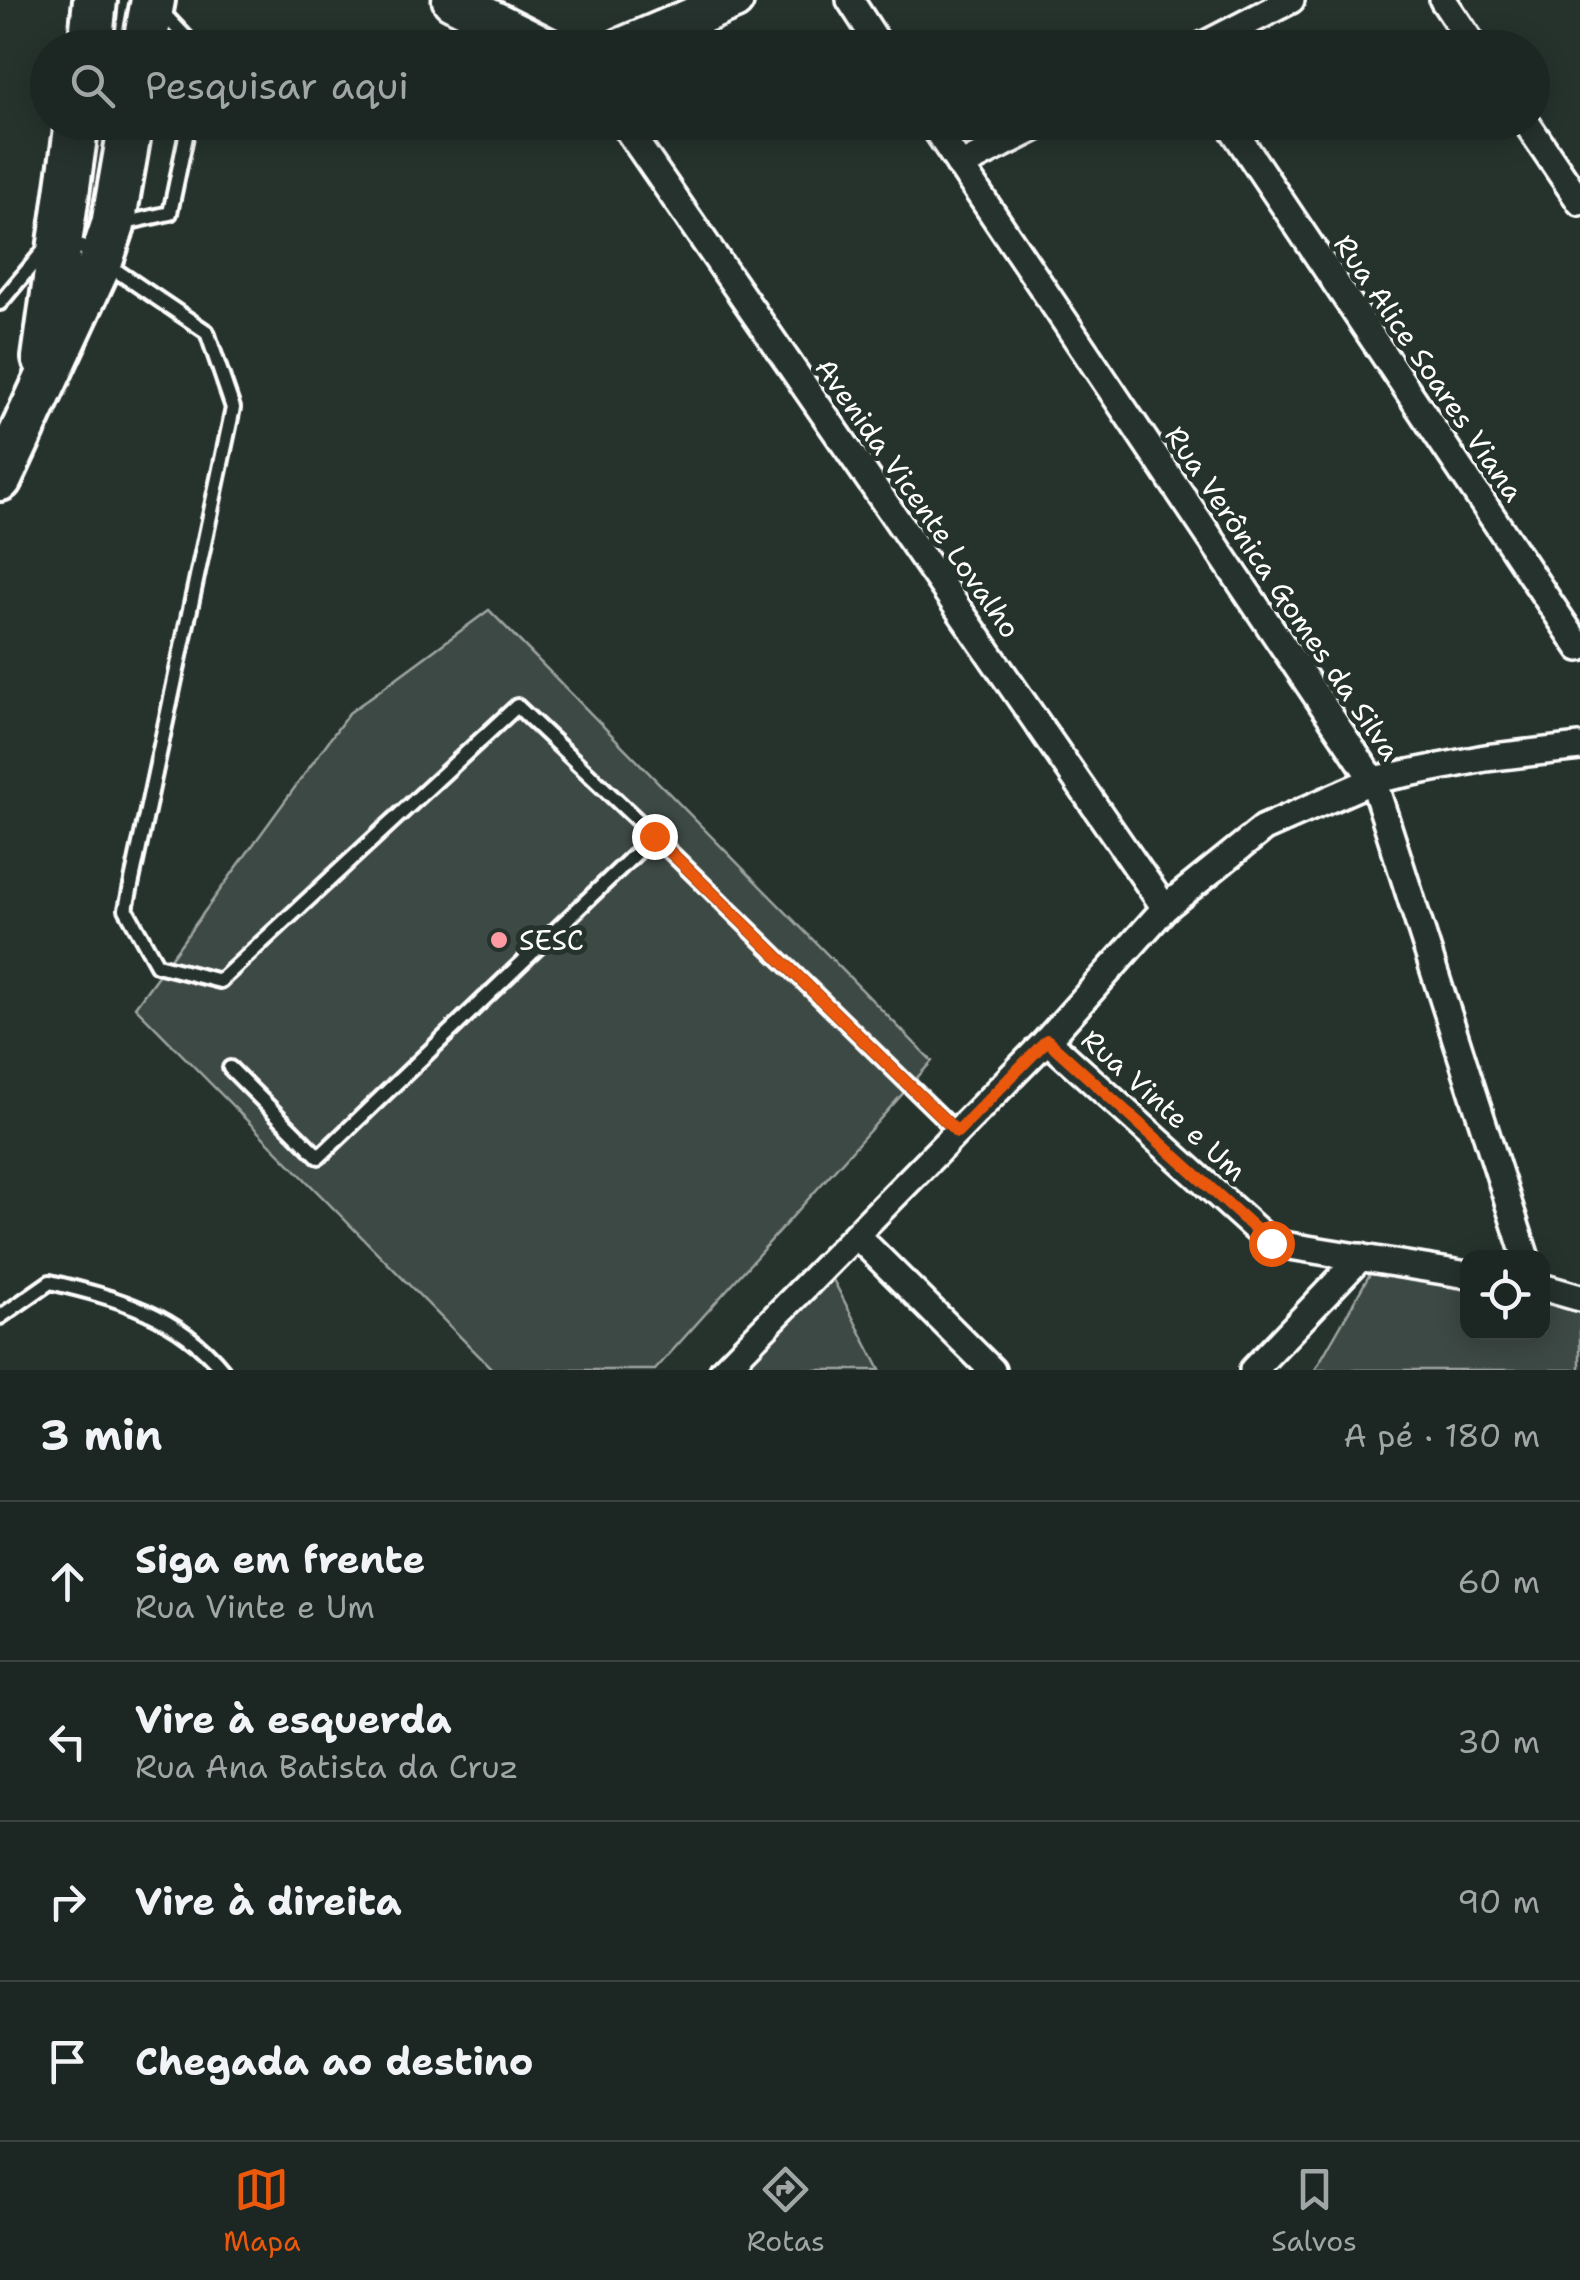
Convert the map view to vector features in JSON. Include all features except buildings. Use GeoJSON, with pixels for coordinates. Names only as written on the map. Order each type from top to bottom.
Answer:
{"type":"FeatureCollection","features":[{"type":"Feature","properties":{"kind":"main road"},"geometry":{"type":"LineString","coordinates":[[92,30],[95,0]]}},
{"type":"Feature","properties":{"kind":"main road"},"geometry":{"type":"LineString","coordinates":[[147,30],[153,1]]}},
{"type":"Feature","properties":{"kind":"main road"},"geometry":{"type":"LineString","coordinates":[[39,399],[74,140]]}},
{"type":"Feature","properties":{"kind":"main road"},"geometry":{"type":"LineString","coordinates":[[6,453],[39,399],[107,243],[128,140]]}},
{"type":"Feature","properties":{"kind":"street"},"geometry":{"type":"LineString","coordinates":[[452,0],[512,30]]}},
{"type":"Feature","properties":{"kind":"street"},"geometry":{"type":"LineString","coordinates":[[664,30],[734,0]]}},
{"type":"Feature","properties":{"kind":"street"},"geometry":{"type":"LineString","coordinates":[[850,0],[869,30]]}},
{"type":"Feature","properties":{"kind":"street"},"geometry":{"type":"LineString","coordinates":[[1232,30],[1290,0]]}},
{"type":"Feature","properties":{"kind":"street"},"geometry":{"type":"LineString","coordinates":[[1443,0],[1463,30]]}},
{"type":"Feature","properties":{"kind":"street","name":"Avenida Vicente Lovalho"},"geometry":{"type":"LineString","coordinates":[[634,140],[1165,908]]}},
{"type":"Feature","properties":{"kind":"street","name":"Rua Verônica Gomes da Silva"},"geometry":{"type":"LineString","coordinates":[[943,140],[1373,780],[1523,1250]]}},
{"type":"Feature","properties":{"kind":"street"},"geometry":{"type":"LineString","coordinates":[[960,166],[1011,140]]}},
{"type":"Feature","properties":{"kind":"street","name":"Rua Alice Soares Viana"},"geometry":{"type":"LineString","coordinates":[[1240,140],[1580,648]]}},
{"type":"Feature","properties":{"kind":"street"},"geometry":{"type":"LineString","coordinates":[[1538,140],[1580,202]]}},
{"type":"Feature","properties":{"kind":"street"},"geometry":{"type":"LineString","coordinates":[[722,1370],[1047,1040],[1165,908],[1264,828],[1373,780],[1485,758],[1580,748]]}},
{"type":"Feature","properties":{"kind":"street","name":"Rua Vinte e Um"},"geometry":{"type":"LineString","coordinates":[[1047,1040],[1271,1243],[1460,1273]]}},
{"type":"Feature","properties":{"kind":"street"},"geometry":{"type":"LineString","coordinates":[[856,1236],[992,1370]]}},
{"type":"Feature","properties":{"kind":"street"},"geometry":{"type":"LineString","coordinates":[[1253,1370],[1361,1258]]}},
{"type":"Feature","properties":{"kind":"street"},"geometry":{"type":"LineString","coordinates":[[1550,1290],[1580,1298]]}},
{"type":"Feature","properties":{"kind":"lane"},"geometry":{"type":"LineString","coordinates":[[153,1],[180,30]]}},
{"type":"Feature","properties":{"kind":"lane"},"geometry":{"type":"LineString","coordinates":[[107,243],[170,213],[186,140]]}},
{"type":"Feature","properties":{"kind":"lane"},"geometry":{"type":"LineString","coordinates":[[0,302],[60,232],[107,243],[207,332],[233,408],[126,909],[157,966],[220,980],[516,706],[957,1132]]}},
{"type":"Feature","properties":{"kind":"lane"},"geometry":{"type":"LineString","coordinates":[[230,1068],[319,1158],[654,836]]}},
{"type":"Feature","properties":{"kind":"lane"},"geometry":{"type":"LineString","coordinates":[[0,1317],[50,1282],[128,1301],[206,1349],[224,1370]]}},
{"type":"Feature","properties":{"kind":"shaded area","name":"SESC"},"geometry":{"type":"Polygon","coordinates":[[[489,610],[932,1061],[655,1370],[493,1370],[135,1007],[349,713],[489,610]]]}},
{"type":"Feature","properties":{"kind":"shaded area"},"geometry":{"type":"Polygon","coordinates":[[[1378,1260],[1460,1274],[1460,1340],[1550,1340],[1550,1289],[1580,1298],[1580,1370],[1315,1370],[1378,1260]]]}},
{"type":"Feature","properties":{"kind":"shaded area"},"geometry":{"type":"Polygon","coordinates":[[[826,1266],[880,1370],[723,1370],[826,1266]]]}},
{"type":"Feature","properties":{"kind":"place","name":"SESC"},"geometry":{"type":"Point","coordinates":[499,940]}},
{"type":"Feature","properties":{"kind":"route"},"geometry":{"type":"LineString","coordinates":[[654,836],[904,1076],[957,1132],[1047,1040],[1271,1243]]}}]}
